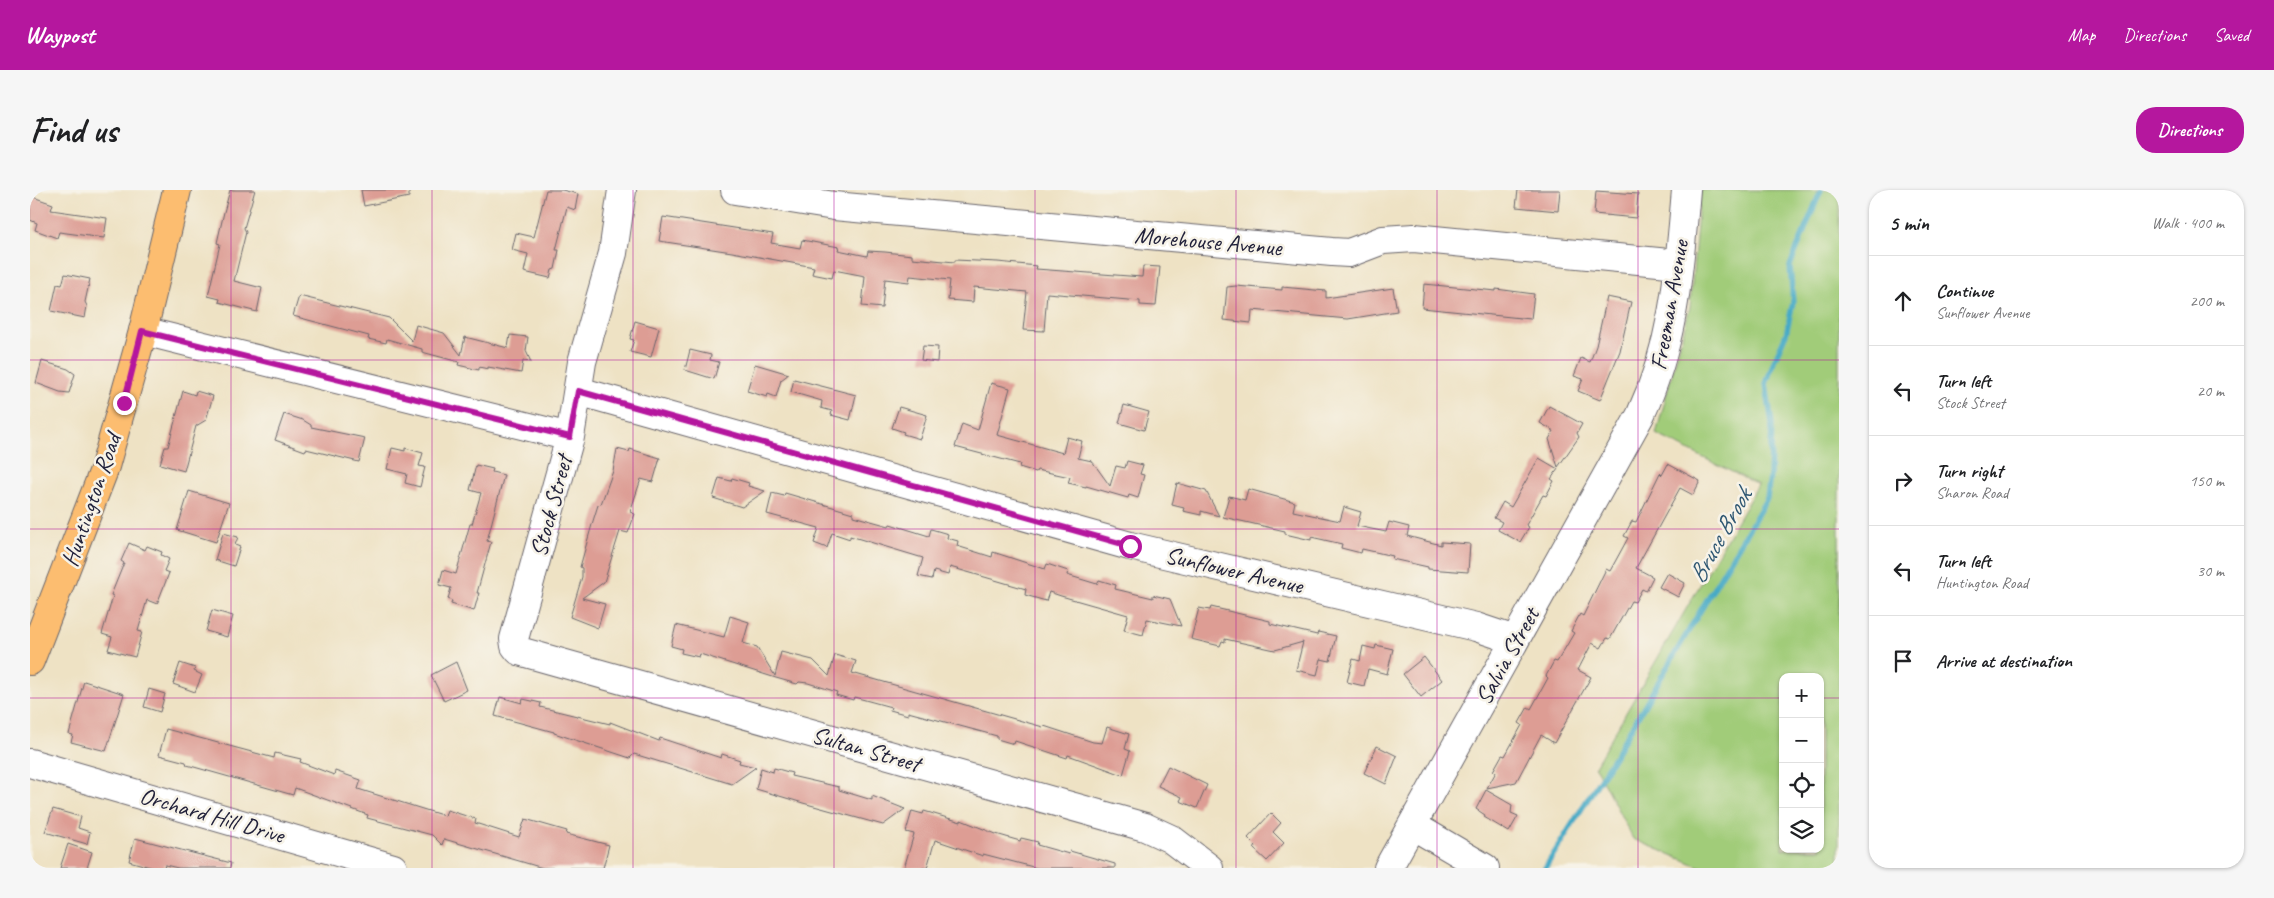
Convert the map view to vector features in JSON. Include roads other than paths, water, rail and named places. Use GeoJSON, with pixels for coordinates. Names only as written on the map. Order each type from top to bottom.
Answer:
{"type":"FeatureCollection","features":[{"type":"Feature","properties":{"kind":"main road","name":"Huntington Road"},"geometry":{"type":"LineString","coordinates":[[30,661],[104,470],[142,331],[174,191]]}},
{"type":"Feature","properties":{"kind":"street","name":"Stock Street"},"geometry":{"type":"LineString","coordinates":[[515,646],[514,639],[570,437],[582,362],[613,253],[622,190]]}},
{"type":"Feature","properties":{"kind":"street","name":"Morehouse Avenue"},"geometry":{"type":"LineString","coordinates":[[735,190],[834,206],[1332,252],[1349,253],[1383,240],[1414,238],[1679,264]]}},
{"type":"Feature","properties":{"kind":"street","name":"Freeman Avenue"},"geometry":{"type":"LineString","coordinates":[[1625,443],[1654,386],[1667,344],[1679,264],[1686,190]]}},
{"type":"Feature","properties":{"kind":"street"},"geometry":{"type":"LineString","coordinates":[[142,331],[570,437]]}},
{"type":"Feature","properties":{"kind":"street","name":"Sunflower Avenue"},"geometry":{"type":"LineString","coordinates":[[578,391],[1130,546],[1476,627],[1515,640]]}},
{"type":"Feature","properties":{"kind":"street","name":"Salvia Street"},"geometry":{"type":"LineString","coordinates":[[1388,868],[1625,443]]}},
{"type":"Feature","properties":{"kind":"street","name":"Sultan Street"},"geometry":{"type":"LineString","coordinates":[[515,646],[519,651],[528,655],[1145,827],[1171,839],[1209,868]]}},
{"type":"Feature","properties":{"kind":"street","name":"Orchard Hill Drive"},"geometry":{"type":"LineString","coordinates":[[30,763],[393,868]]}},
{"type":"Feature","properties":{"kind":"street"},"geometry":{"type":"LineString","coordinates":[[1412,825],[1485,868]]}},
{"type":"Feature","properties":{"kind":"waterway","name":"Bruce Brook"},"geometry":{"type":"LineString","coordinates":[[1545,868],[1617,752],[1767,498],[1770,476],[1772,424],[1766,384],[1786,334],[1793,302],[1790,266],[1821,190]]}}]}
